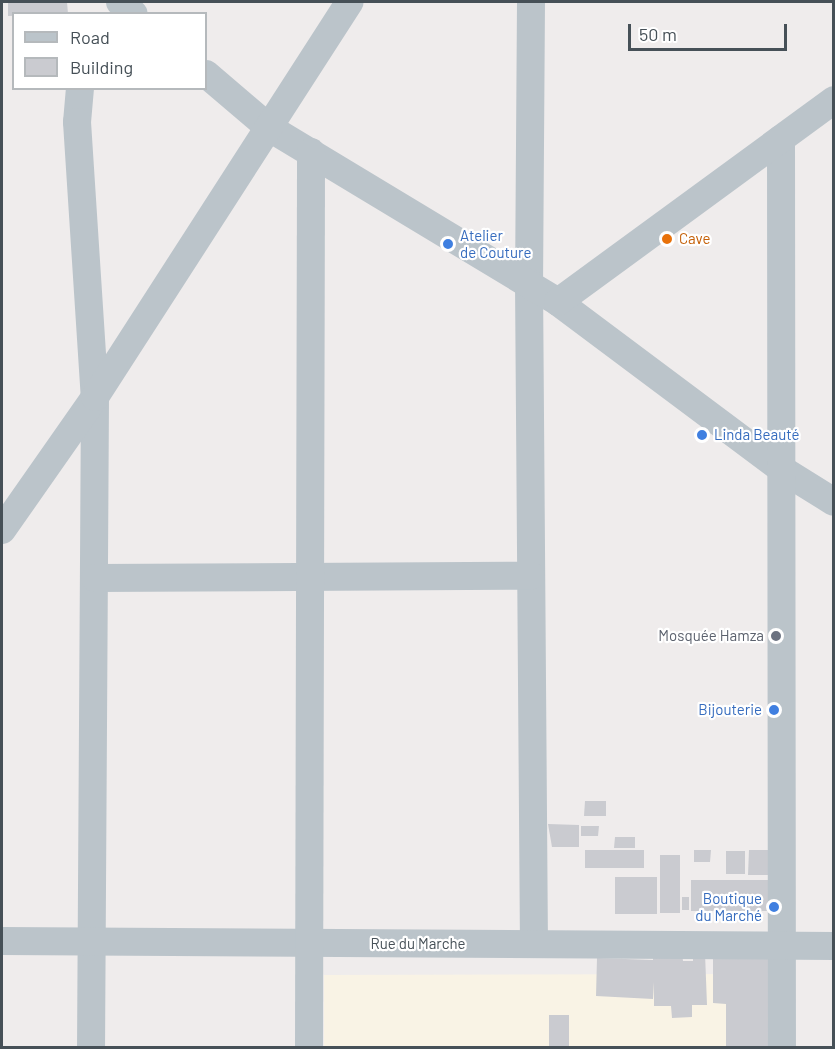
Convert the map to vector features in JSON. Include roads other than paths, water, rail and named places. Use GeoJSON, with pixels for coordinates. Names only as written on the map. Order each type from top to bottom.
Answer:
{"type":"FeatureCollection","features":[{"type":"Feature","properties":{"kind":"street"},"geometry":{"type":"LineString","coordinates":[[2,530],[95,397],[350,2]]}},
{"type":"Feature","properties":{"kind":"street"},"geometry":{"type":"LineString","coordinates":[[531,2],[529,282],[534,944]]}},
{"type":"Feature","properties":{"kind":"street"},"geometry":{"type":"LineString","coordinates":[[207,75],[268,127],[529,282],[781,469],[834,502]]}},
{"type":"Feature","properties":{"kind":"street"},"geometry":{"type":"LineString","coordinates":[[80,90],[77,122],[95,397],[90,1047]]}},
{"type":"Feature","properties":{"kind":"street"},"geometry":{"type":"LineString","coordinates":[[558,302],[834,100]]}},
{"type":"Feature","properties":{"kind":"street"},"geometry":{"type":"LineString","coordinates":[[781,139],[782,1047]]}},
{"type":"Feature","properties":{"kind":"street"},"geometry":{"type":"LineString","coordinates":[[309,1047],[311,152]]}},
{"type":"Feature","properties":{"kind":"street"},"geometry":{"type":"LineString","coordinates":[[95,578],[531,576]]}},
{"type":"Feature","properties":{"kind":"street","name":"Rue du Marche"},"geometry":{"type":"LineString","coordinates":[[2,941],[834,946]]}},
{"type":"Feature","properties":{"kind":"place","name":"Cave"},"geometry":{"type":"Point","coordinates":[667,239]}},
{"type":"Feature","properties":{"kind":"place","name":"Atelier de Couture"},"geometry":{"type":"Point","coordinates":[448,244]}},
{"type":"Feature","properties":{"kind":"place","name":"Linda Beauté"},"geometry":{"type":"Point","coordinates":[702,435]}},
{"type":"Feature","properties":{"kind":"place","name":"Mosquée Hamza"},"geometry":{"type":"Point","coordinates":[776,636]}},
{"type":"Feature","properties":{"kind":"place","name":"Bijouterie"},"geometry":{"type":"Point","coordinates":[774,710]}},
{"type":"Feature","properties":{"kind":"place","name":"Boutique du Marché"},"geometry":{"type":"Point","coordinates":[774,907]}}]}
